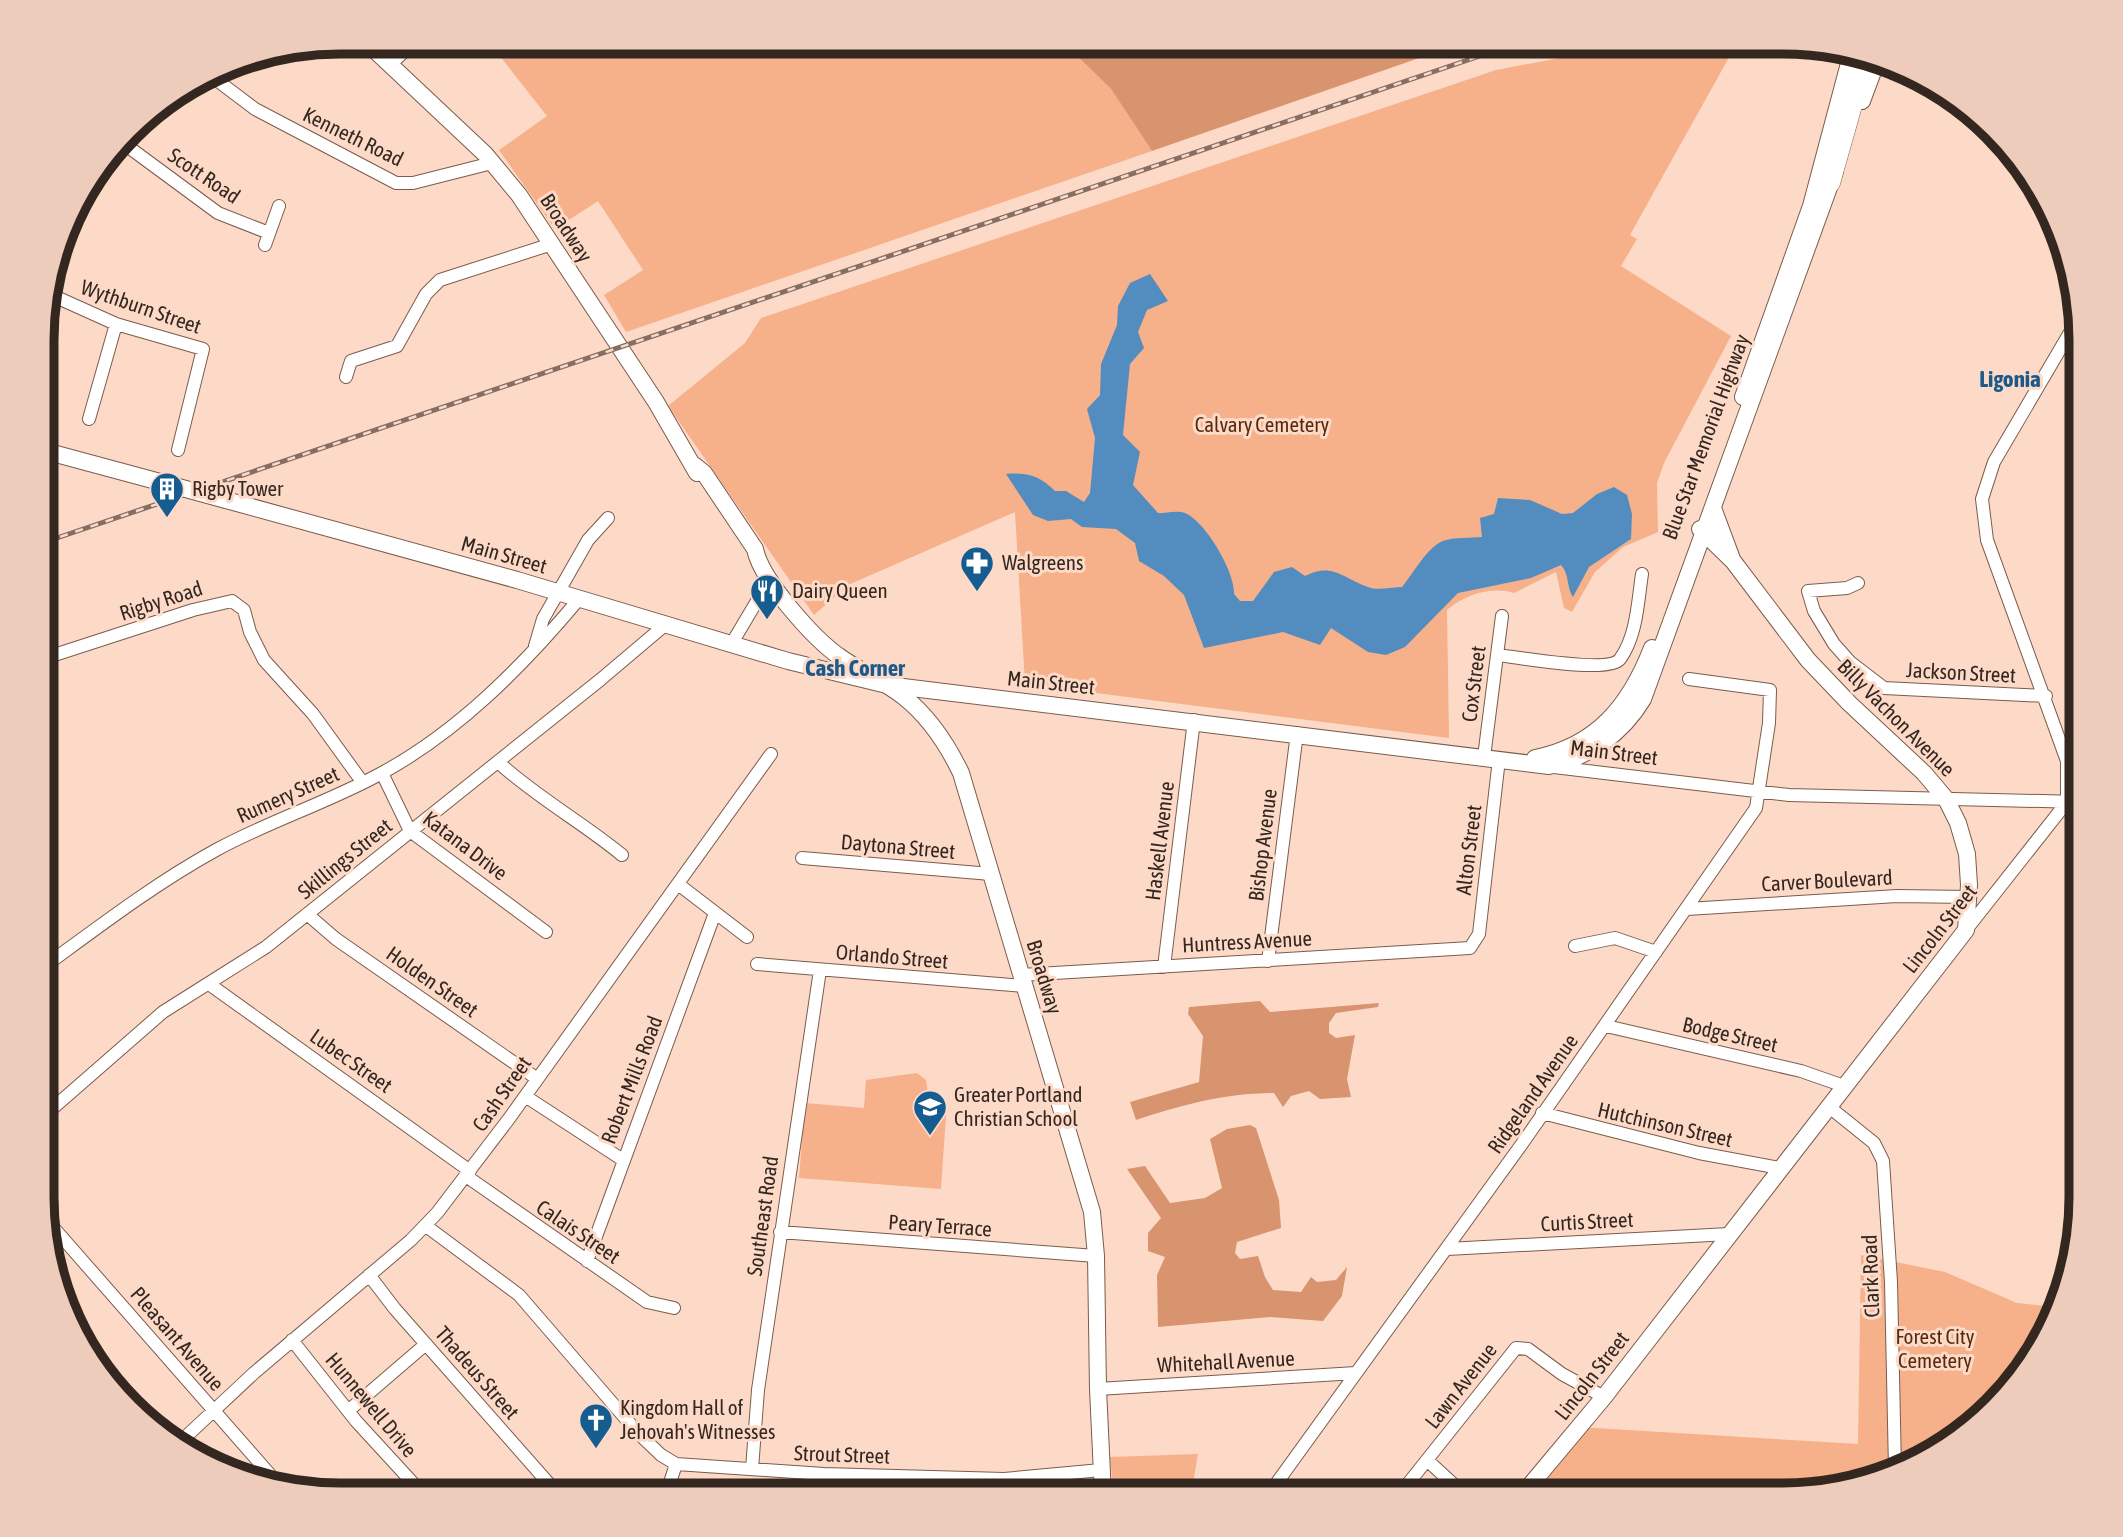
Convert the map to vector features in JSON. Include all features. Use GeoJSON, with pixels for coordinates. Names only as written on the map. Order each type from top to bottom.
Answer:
{"type":"FeatureCollection","features":[{"type":"Feature","properties":{"kind":"highway"},"geometry":{"type":"LineString","coordinates":[[1831,183],[1864,66]]}},
{"type":"Feature","properties":{"kind":"main road","name":"Broadway"},"geometry":{"type":"LineString","coordinates":[[379,54],[492,163],[552,244],[694,465],[704,473],[755,549],[773,582],[826,647],[887,685],[920,713],[952,754],[961,773],[1092,1212],[1096,1256],[1102,1483]]}},
{"type":"Feature","properties":{"kind":"main road","name":"Blue Star Memorial Highway"},"geometry":{"type":"LineString","coordinates":[[1549,766],[1592,750],[1626,722],[1638,707],[1653,677],[1811,205],[1849,62]]}},
{"type":"Feature","properties":{"kind":"main road","name":"Blue Star Memorial Highway"},"geometry":{"type":"LineString","coordinates":[[1497,759],[1565,750],[1597,732],[1621,709],[1648,659],[1700,530],[1713,508],[1874,69]]}},
{"type":"Feature","properties":{"kind":"main road","name":"Main Street"},"geometry":{"type":"LineString","coordinates":[[54,454],[579,599],[809,667],[887,685],[1194,720],[1549,766]]}},
{"type":"Feature","properties":{"kind":"main road","name":"Billy Vachon Avenue"},"geometry":{"type":"LineString","coordinates":[[1713,508],[1733,561]]}},
{"type":"Feature","properties":{"kind":"main road","name":"Billy Vachon Avenue"},"geometry":{"type":"LineString","coordinates":[[1700,530],[1733,561],[1808,660],[1849,703],[1924,772],[1946,799],[1958,823],[1967,854],[1969,897],[1966,930]]}},
{"type":"Feature","properties":{"kind":"main road","name":"Lincoln Street"},"geometry":{"type":"LineString","coordinates":[[1532,1483],[1604,1397],[1966,930]]}},
{"type":"Feature","properties":{"kind":"street"},"geometry":{"type":"LineString","coordinates":[[390,65],[401,54]]}},
{"type":"Feature","properties":{"kind":"street","name":"Kenneth Road"},"geometry":{"type":"LineString","coordinates":[[219,82],[255,109],[396,183],[413,183],[492,163]]}},
{"type":"Feature","properties":{"kind":"street","name":"Scott Road"},"geometry":{"type":"LineString","coordinates":[[129,148],[218,212],[267,239],[279,206]]}},
{"type":"Feature","properties":{"kind":"street"},"geometry":{"type":"LineString","coordinates":[[346,377],[351,361],[397,346],[426,294],[440,280],[552,244]]}},
{"type":"Feature","properties":{"kind":"street","name":"Wythburn Street"},"geometry":{"type":"LineString","coordinates":[[58,298],[116,324],[204,349],[178,450]]}},
{"type":"Feature","properties":{"kind":"street"},"geometry":{"type":"LineString","coordinates":[[89,419],[116,324]]}},
{"type":"Feature","properties":{"kind":"street"},"geometry":{"type":"LineString","coordinates":[[2069,335],[1994,462],[1982,499],[1987,540],[2046,696],[2069,773]]}},
{"type":"Feature","properties":{"kind":"street","name":"Rumery Street"},"geometry":{"type":"LineString","coordinates":[[535,646],[543,619],[560,594],[588,540],[608,519]]}},
{"type":"Feature","properties":{"kind":"street"},"geometry":{"type":"LineString","coordinates":[[1497,655],[1587,666],[1612,665],[1620,659],[1632,628],[1642,574]]}},
{"type":"Feature","properties":{"kind":"street"},"geometry":{"type":"LineString","coordinates":[[732,643],[757,601],[773,582]]}},
{"type":"Feature","properties":{"kind":"street","name":"Jackson Street"},"geometry":{"type":"LineString","coordinates":[[1858,583],[1847,588],[1808,591],[1814,611],[1834,644],[1856,668],[1884,688],[2046,696]]}},
{"type":"Feature","properties":{"kind":"street","name":"Rumery Street"},"geometry":{"type":"LineString","coordinates":[[54,959],[150,890],[216,850],[382,773],[460,720],[579,599]]}},
{"type":"Feature","properties":{"kind":"street","name":"Rigby Road"},"geometry":{"type":"LineString","coordinates":[[54,656],[203,607],[232,601],[244,610],[250,632],[264,660],[313,714],[363,783]]}},
{"type":"Feature","properties":{"kind":"street","name":"Cox Street"},"geometry":{"type":"LineString","coordinates":[[1497,759],[1497,655],[1502,616]]}},
{"type":"Feature","properties":{"kind":"street","name":"Skillings Street"},"geometry":{"type":"LineString","coordinates":[[54,1107],[96,1074],[163,1012],[266,947],[665,625]]}},
{"type":"Feature","properties":{"kind":"street","name":"Ridgeland Avenue"},"geometry":{"type":"LineString","coordinates":[[1277,1483],[1606,1026],[1756,808],[1770,690],[1689,679]]}},
{"type":"Feature","properties":{"kind":"street","name":"Haskell Avenue"},"geometry":{"type":"LineString","coordinates":[[1164,967],[1194,720]]}},
{"type":"Feature","properties":{"kind":"street","name":"Bishop Avenue"},"geometry":{"type":"LineString","coordinates":[[1268,961],[1297,733]]}},
{"type":"Feature","properties":{"kind":"street","name":"Cash Street"},"geometry":{"type":"LineString","coordinates":[[185,1437],[292,1340],[426,1226],[468,1173],[771,754]]}},
{"type":"Feature","properties":{"kind":"street","name":"Alton Street"},"geometry":{"type":"LineString","coordinates":[[1473,945],[1479,934],[1497,759]]}},
{"type":"Feature","properties":{"kind":"street"},"geometry":{"type":"LineString","coordinates":[[498,762],[522,784],[565,810],[622,855]]}},
{"type":"Feature","properties":{"kind":"street","name":"Main Street"},"geometry":{"type":"LineString","coordinates":[[1549,766],[1813,796],[2069,802]]}},
{"type":"Feature","properties":{"kind":"street","name":"Katana Drive"},"geometry":{"type":"LineString","coordinates":[[382,773],[410,831],[546,932]]}},
{"type":"Feature","properties":{"kind":"street","name":"Lincoln Street"},"geometry":{"type":"LineString","coordinates":[[1966,930],[2069,808]]}},
{"type":"Feature","properties":{"kind":"street","name":"Daytona Street"},"geometry":{"type":"LineString","coordinates":[[802,858],[991,874]]}},
{"type":"Feature","properties":{"kind":"street"},"geometry":{"type":"LineString","coordinates":[[678,884],[747,937]]}},
{"type":"Feature","properties":{"kind":"street","name":"Carver Boulevard"},"geometry":{"type":"LineString","coordinates":[[1687,909],[1897,896],[1969,897]]}},
{"type":"Feature","properties":{"kind":"street","name":"Robert Mills Road"},"geometry":{"type":"LineString","coordinates":[[587,1261],[715,913]]}},
{"type":"Feature","properties":{"kind":"street","name":"Holden Street"},"geometry":{"type":"LineString","coordinates":[[307,915],[336,939],[536,1078]]}},
{"type":"Feature","properties":{"kind":"street"},"geometry":{"type":"LineString","coordinates":[[1575,946],[1615,937],[1656,951]]}},
{"type":"Feature","properties":{"kind":"street","name":"Huntress Avenue"},"geometry":{"type":"LineString","coordinates":[[1023,981],[1164,967],[1463,950],[1473,945]]}},
{"type":"Feature","properties":{"kind":"street","name":"Orlando Street"},"geometry":{"type":"LineString","coordinates":[[757,964],[1023,981]]}},
{"type":"Feature","properties":{"kind":"street","name":"Southeast Road"},"geometry":{"type":"LineString","coordinates":[[752,1469],[753,1432],[780,1232],[820,970]]}},
{"type":"Feature","properties":{"kind":"street","name":"Lubec Street"},"geometry":{"type":"LineString","coordinates":[[209,985],[468,1173]]}},
{"type":"Feature","properties":{"kind":"street","name":"Bodge Street"},"geometry":{"type":"LineString","coordinates":[[1606,1026],[1801,1071],[1844,1086]]}},
{"type":"Feature","properties":{"kind":"street"},"geometry":{"type":"LineString","coordinates":[[524,1096],[623,1160]]}},
{"type":"Feature","properties":{"kind":"street","name":"Clark Road"},"geometry":{"type":"LineString","coordinates":[[1828,1106],[1874,1143],[1886,1174],[1895,1460]]}},
{"type":"Feature","properties":{"kind":"street","name":"Hutchinson Street"},"geometry":{"type":"LineString","coordinates":[[1542,1113],[1699,1153],[1780,1168]]}},
{"type":"Feature","properties":{"kind":"street","name":"Calais Street"},"geometry":{"type":"LineString","coordinates":[[468,1173],[647,1302],[674,1308]]}},
{"type":"Feature","properties":{"kind":"street"},"geometry":{"type":"LineString","coordinates":[[426,1226],[519,1295],[639,1434],[661,1455],[676,1464],[670,1483]]}},
{"type":"Feature","properties":{"kind":"street","name":"Pleasant Avenue"},"geometry":{"type":"LineString","coordinates":[[57,1232],[269,1474]]}},
{"type":"Feature","properties":{"kind":"street","name":"Peary Terrace"},"geometry":{"type":"LineString","coordinates":[[780,1232],[1096,1256]]}},
{"type":"Feature","properties":{"kind":"street","name":"Curtis Street"},"geometry":{"type":"LineString","coordinates":[[1447,1249],[1729,1234]]}},
{"type":"Feature","properties":{"kind":"street","name":"Thadeus Street"},"geometry":{"type":"LineString","coordinates":[[369,1275],[548,1483]]}},
{"type":"Feature","properties":{"kind":"street","name":"Hunnewell Drive"},"geometry":{"type":"LineString","coordinates":[[292,1340],[348,1411],[412,1483]]}},
{"type":"Feature","properties":{"kind":"street"},"geometry":{"type":"LineString","coordinates":[[348,1411],[426,1344]]}},
{"type":"Feature","properties":{"kind":"street","name":"Lawn Avenue"},"geometry":{"type":"LineString","coordinates":[[1409,1483],[1516,1348],[1536,1353],[1562,1374],[1604,1397]]}},
{"type":"Feature","properties":{"kind":"street","name":"Whitehall Avenue"},"geometry":{"type":"LineString","coordinates":[[1098,1390],[1356,1373]]}},
{"type":"Feature","properties":{"kind":"street"},"geometry":{"type":"LineString","coordinates":[[1427,1460],[1452,1483]]}},
{"type":"Feature","properties":{"kind":"street","name":"Strout Street"},"geometry":{"type":"LineString","coordinates":[[676,1464],[1004,1479],[1101,1470]]}},
{"type":"Feature","properties":{"kind":"street"},"geometry":{"type":"LineString","coordinates":[[1004,1479],[1004,1483]]}},
{"type":"Feature","properties":{"kind":"green space"},"geometry":{"type":"Polygon","coordinates":[[[498,54],[1075,54],[1111,89],[1152,151],[626,332],[604,295],[643,270],[598,201],[555,229],[499,150],[547,116],[498,54]]]}},
{"type":"Feature","properties":{"kind":"green space","name":"Calvary Cemetery"},"geometry":{"type":"Polygon","coordinates":[[[1581,54],[1731,54],[1630,235],[1637,239],[1621,266],[1731,336],[1664,463],[1657,483],[1658,532],[1623,547],[1595,572],[1572,612],[1564,608],[1556,572],[1514,593],[1478,593],[1447,610],[1449,738],[1025,684],[1015,512],[848,585],[814,615],[668,406],[745,343],[761,318],[1496,70],[1581,54]]]}},
{"type":"Feature","properties":{"kind":"green space"},"geometry":{"type":"Polygon","coordinates":[[[917,1073],[926,1080],[931,1113],[946,1115],[941,1189],[799,1178],[805,1103],[864,1108],[866,1080],[917,1073]]]}},
{"type":"Feature","properties":{"kind":"green space","name":"Forest City Cemetery"},"geometry":{"type":"Polygon","coordinates":[[[1861,1255],[1945,1272],[2017,1303],[2047,1306],[2021,1356],[1985,1399],[1942,1435],[1875,1468],[1839,1477],[1783,1483],[1532,1483],[1579,1427],[1858,1444],[1861,1255]]]}},
{"type":"Feature","properties":{"kind":"green space"},"geometry":{"type":"Polygon","coordinates":[[[1198,1454],[1193,1483],[1113,1483],[1110,1457],[1198,1454]]]}},
{"type":"Feature","properties":{"kind":"shaded area"},"geometry":{"type":"Polygon","coordinates":[[[1075,54],[1431,54],[1152,151],[1111,89],[1075,54]]]}},
{"type":"Feature","properties":{"kind":"shaded area"},"geometry":{"type":"Polygon","coordinates":[[[1260,1001],[1270,1012],[1379,1003],[1378,1007],[1336,1013],[1329,1023],[1329,1033],[1336,1038],[1355,1035],[1347,1079],[1351,1097],[1320,1099],[1309,1091],[1291,1096],[1283,1107],[1274,1093],[1238,1095],[1187,1105],[1136,1120],[1130,1102],[1199,1082],[1203,1036],[1188,1014],[1189,1007],[1260,1001]]]}},
{"type":"Feature","properties":{"kind":"shaded area"},"geometry":{"type":"Polygon","coordinates":[[[1250,1125],[1256,1128],[1279,1200],[1281,1228],[1237,1242],[1235,1253],[1240,1259],[1258,1256],[1273,1290],[1301,1292],[1311,1277],[1317,1282],[1336,1280],[1347,1267],[1342,1296],[1323,1321],[1270,1317],[1158,1327],[1157,1275],[1165,1257],[1148,1251],[1148,1233],[1161,1218],[1127,1169],[1145,1166],[1170,1203],[1205,1198],[1222,1188],[1210,1139],[1227,1129],[1250,1125]]]}},
{"type":"Feature","properties":{"kind":"water"},"geometry":{"type":"Polygon","coordinates":[[[1150,274],[1168,301],[1147,310],[1138,332],[1144,348],[1130,364],[1123,435],[1140,452],[1133,485],[1158,513],[1185,513],[1202,526],[1218,549],[1230,573],[1234,594],[1240,601],[1253,601],[1274,572],[1292,567],[1305,576],[1330,571],[1372,588],[1402,587],[1426,554],[1437,544],[1452,539],[1482,537],[1480,518],[1494,514],[1498,498],[1530,500],[1562,514],[1573,513],[1597,494],[1614,487],[1627,495],[1632,514],[1631,539],[1589,567],[1573,597],[1561,565],[1531,578],[1458,593],[1405,647],[1386,655],[1368,652],[1331,628],[1320,645],[1283,632],[1204,648],[1184,595],[1164,576],[1139,561],[1135,543],[1116,529],[1082,527],[1071,519],[1048,521],[1033,515],[1006,474],[1033,476],[1055,491],[1066,491],[1084,502],[1090,493],[1095,438],[1087,409],[1100,395],[1101,364],[1117,325],[1118,306],[1130,283],[1150,274]]]}},
{"type":"Feature","properties":{"kind":"railway"},"geometry":{"type":"LineString","coordinates":[[54,539],[1486,54]]}},
{"type":"Feature","properties":{"kind":"place","name":"Rigby Tower"},"geometry":{"type":"Point","coordinates":[167,519]}},
{"type":"Feature","properties":{"kind":"place","name":"Walgreens"},"geometry":{"type":"Point","coordinates":[977,593]}},
{"type":"Feature","properties":{"kind":"place","name":"Dairy Queen"},"geometry":{"type":"Point","coordinates":[767,621]}},
{"type":"Feature","properties":{"kind":"place","name":"Greater Portland Christian School"},"geometry":{"type":"Point","coordinates":[930,1137]}},
{"type":"Feature","properties":{"kind":"place","name":"Kingdom Hall of Jehovah's Witnesses"},"geometry":{"type":"Point","coordinates":[596,1450]}},
{"type":"Feature","properties":{"kind":"district","name":"Ligonia"},"geometry":{"type":"Point","coordinates":[2010,379]}},
{"type":"Feature","properties":{"kind":"district","name":"Cash Corner"},"geometry":{"type":"Point","coordinates":[855,668]}}]}
